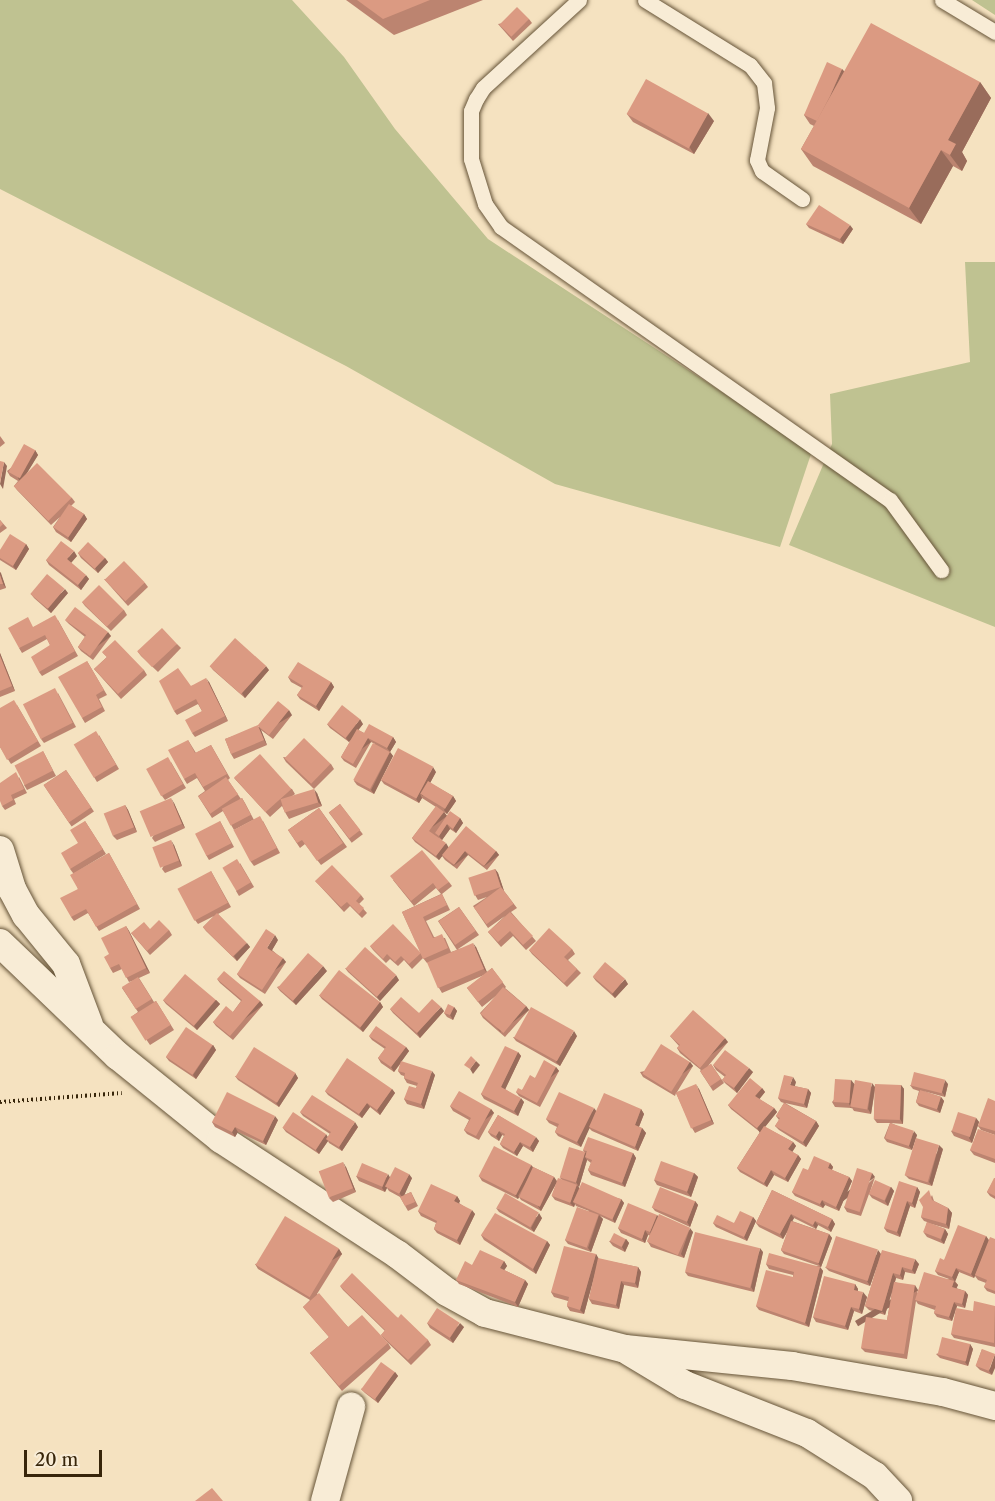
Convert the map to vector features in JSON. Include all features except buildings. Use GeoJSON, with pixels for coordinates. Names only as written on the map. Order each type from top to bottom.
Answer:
{"type":"FeatureCollection","features":[{"type":"Feature","properties":{"kind":"street"},"geometry":{"type":"LineString","coordinates":[[0,850],[12,889],[26,915],[66,964],[91,1033]]}},
{"type":"Feature","properties":{"kind":"street"},"geometry":{"type":"LineString","coordinates":[[0,943],[91,1033],[221,1139],[397,1254],[447,1292],[485,1313],[625,1349],[792,1366],[943,1392],[995,1406]]}},
{"type":"Feature","properties":{"kind":"street"},"geometry":{"type":"LineString","coordinates":[[625,1349],[684,1384],[807,1433],[875,1476],[898,1501]]}},
{"type":"Feature","properties":{"kind":"street"},"geometry":{"type":"LineString","coordinates":[[326,1501],[351,1407]]}},
{"type":"Feature","properties":{"kind":"lane"},"geometry":{"type":"LineString","coordinates":[[579,0],[490,80],[476,99],[471,111],[471,159],[485,204],[501,227],[890,500],[941,570]]}},
{"type":"Feature","properties":{"kind":"lane"},"geometry":{"type":"LineString","coordinates":[[645,0],[750,65],[764,83],[767,108],[757,160],[762,171],[802,199]]}},
{"type":"Feature","properties":{"kind":"lane"},"geometry":{"type":"LineString","coordinates":[[942,0],[995,32]]}},
{"type":"Feature","properties":{"kind":"path"},"geometry":{"type":"LineString","coordinates":[[0,1102],[159,1090]]}},
{"type":"Feature","properties":{"kind":"green space"},"geometry":{"type":"Polygon","coordinates":[[[0,0],[292,0],[344,57],[395,129],[488,239],[812,451],[780,547],[555,484],[346,366],[0,189],[0,0]]]}},
{"type":"Feature","properties":{"kind":"green space"},"geometry":{"type":"Polygon","coordinates":[[[972,0],[995,0],[995,15],[972,0]]]}},
{"type":"Feature","properties":{"kind":"green space"},"geometry":{"type":"Polygon","coordinates":[[[965,262],[995,262],[995,627],[789,545],[832,444],[830,394],[970,362],[965,262]]]}}]}
